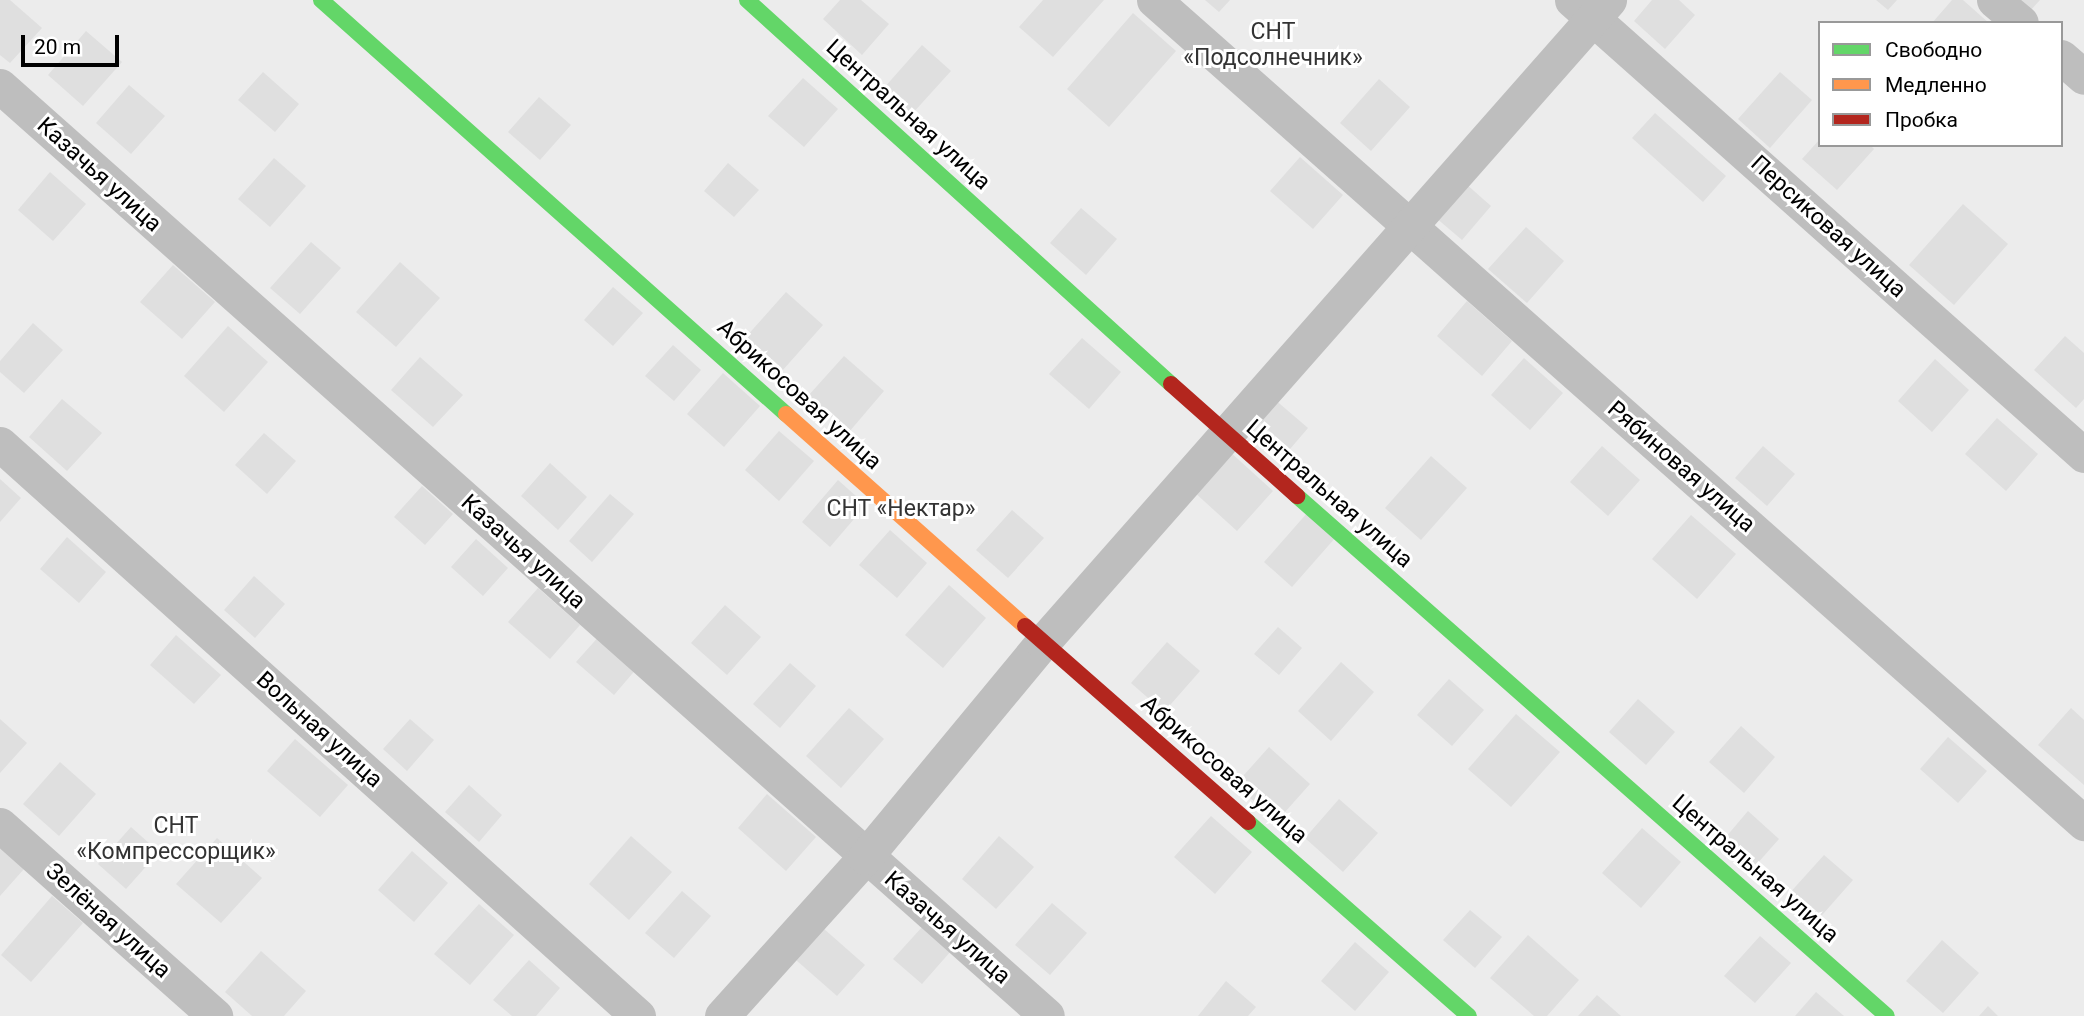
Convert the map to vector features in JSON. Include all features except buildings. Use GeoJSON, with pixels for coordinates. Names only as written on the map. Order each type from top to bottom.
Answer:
{"type":"FeatureCollection","features":[{"type":"Feature","properties":{"kind":"street","name":"Абрикосовая улица"},"geometry":{"type":"LineString","coordinates":[[321,0],[1043,642],[1469,1016]]}},
{"type":"Feature","properties":{"kind":"street","name":"Центральная улица"},"geometry":{"type":"LineString","coordinates":[[747,0],[1226,433],[1887,1016]]}},
{"type":"Feature","properties":{"kind":"street","name":"Рябиновая улица"},"geometry":{"type":"LineString","coordinates":[[1154,0],[2084,823]]}},
{"type":"Feature","properties":{"kind":"street"},"geometry":{"type":"LineString","coordinates":[[1994,0],[2019,21]]}},
{"type":"Feature","properties":{"kind":"street"},"geometry":{"type":"LineString","coordinates":[[722,1016],[864,857],[1043,642],[1409,227],[1591,6]]}},
{"type":"Feature","properties":{"kind":"street","name":"Персиковая улица"},"geometry":{"type":"LineString","coordinates":[[1591,6],[2084,455]]}},
{"type":"Feature","properties":{"kind":"street"},"geometry":{"type":"LineString","coordinates":[[2063,59],[2084,77]]}},
{"type":"Feature","properties":{"kind":"street","name":"Казачья улица"},"geometry":{"type":"LineString","coordinates":[[0,86],[864,857],[1047,1016]]}},
{"type":"Feature","properties":{"kind":"street","name":"Вольная улица"},"geometry":{"type":"LineString","coordinates":[[0,444],[638,1016]]}},
{"type":"Feature","properties":{"kind":"street","name":"Зелёная улица"},"geometry":{"type":"LineString","coordinates":[[0,825],[215,1016]]}},
{"type":"Feature","properties":{"kind":"green space","name":"СНТ «Нектар»"},"geometry":{"type":"Polygon","coordinates":[[[0,0],[2084,0],[2084,1016],[0,1016],[0,0]]]}},
{"type":"Feature","properties":{"kind":"traffic: fast"},"geometry":{"type":"LineString","coordinates":[[321,0],[786,414]]}},
{"type":"Feature","properties":{"kind":"traffic: fast"},"geometry":{"type":"LineString","coordinates":[[747,0],[1171,384]]}},
{"type":"Feature","properties":{"kind":"traffic: fast"},"geometry":{"type":"LineString","coordinates":[[1297,496],[1887,1016]]}},
{"type":"Feature","properties":{"kind":"traffic: fast"},"geometry":{"type":"LineString","coordinates":[[1248,822],[1469,1016]]}},
{"type":"Feature","properties":{"kind":"traffic: slow"},"geometry":{"type":"LineString","coordinates":[[786,414],[1025,626]]}},
{"type":"Feature","properties":{"kind":"traffic: jam"},"geometry":{"type":"LineString","coordinates":[[1171,384],[1297,496]]}},
{"type":"Feature","properties":{"kind":"traffic: jam"},"geometry":{"type":"LineString","coordinates":[[1025,626],[1248,822]]}},
{"type":"Feature","properties":{"kind":"park label","name":"СНТ «Подсолнечник»"},"geometry":{"type":"Point","coordinates":[1273,45]}},
{"type":"Feature","properties":{"kind":"park label","name":"СНТ «Компрессорщик»"},"geometry":{"type":"Point","coordinates":[176,839]}}]}
